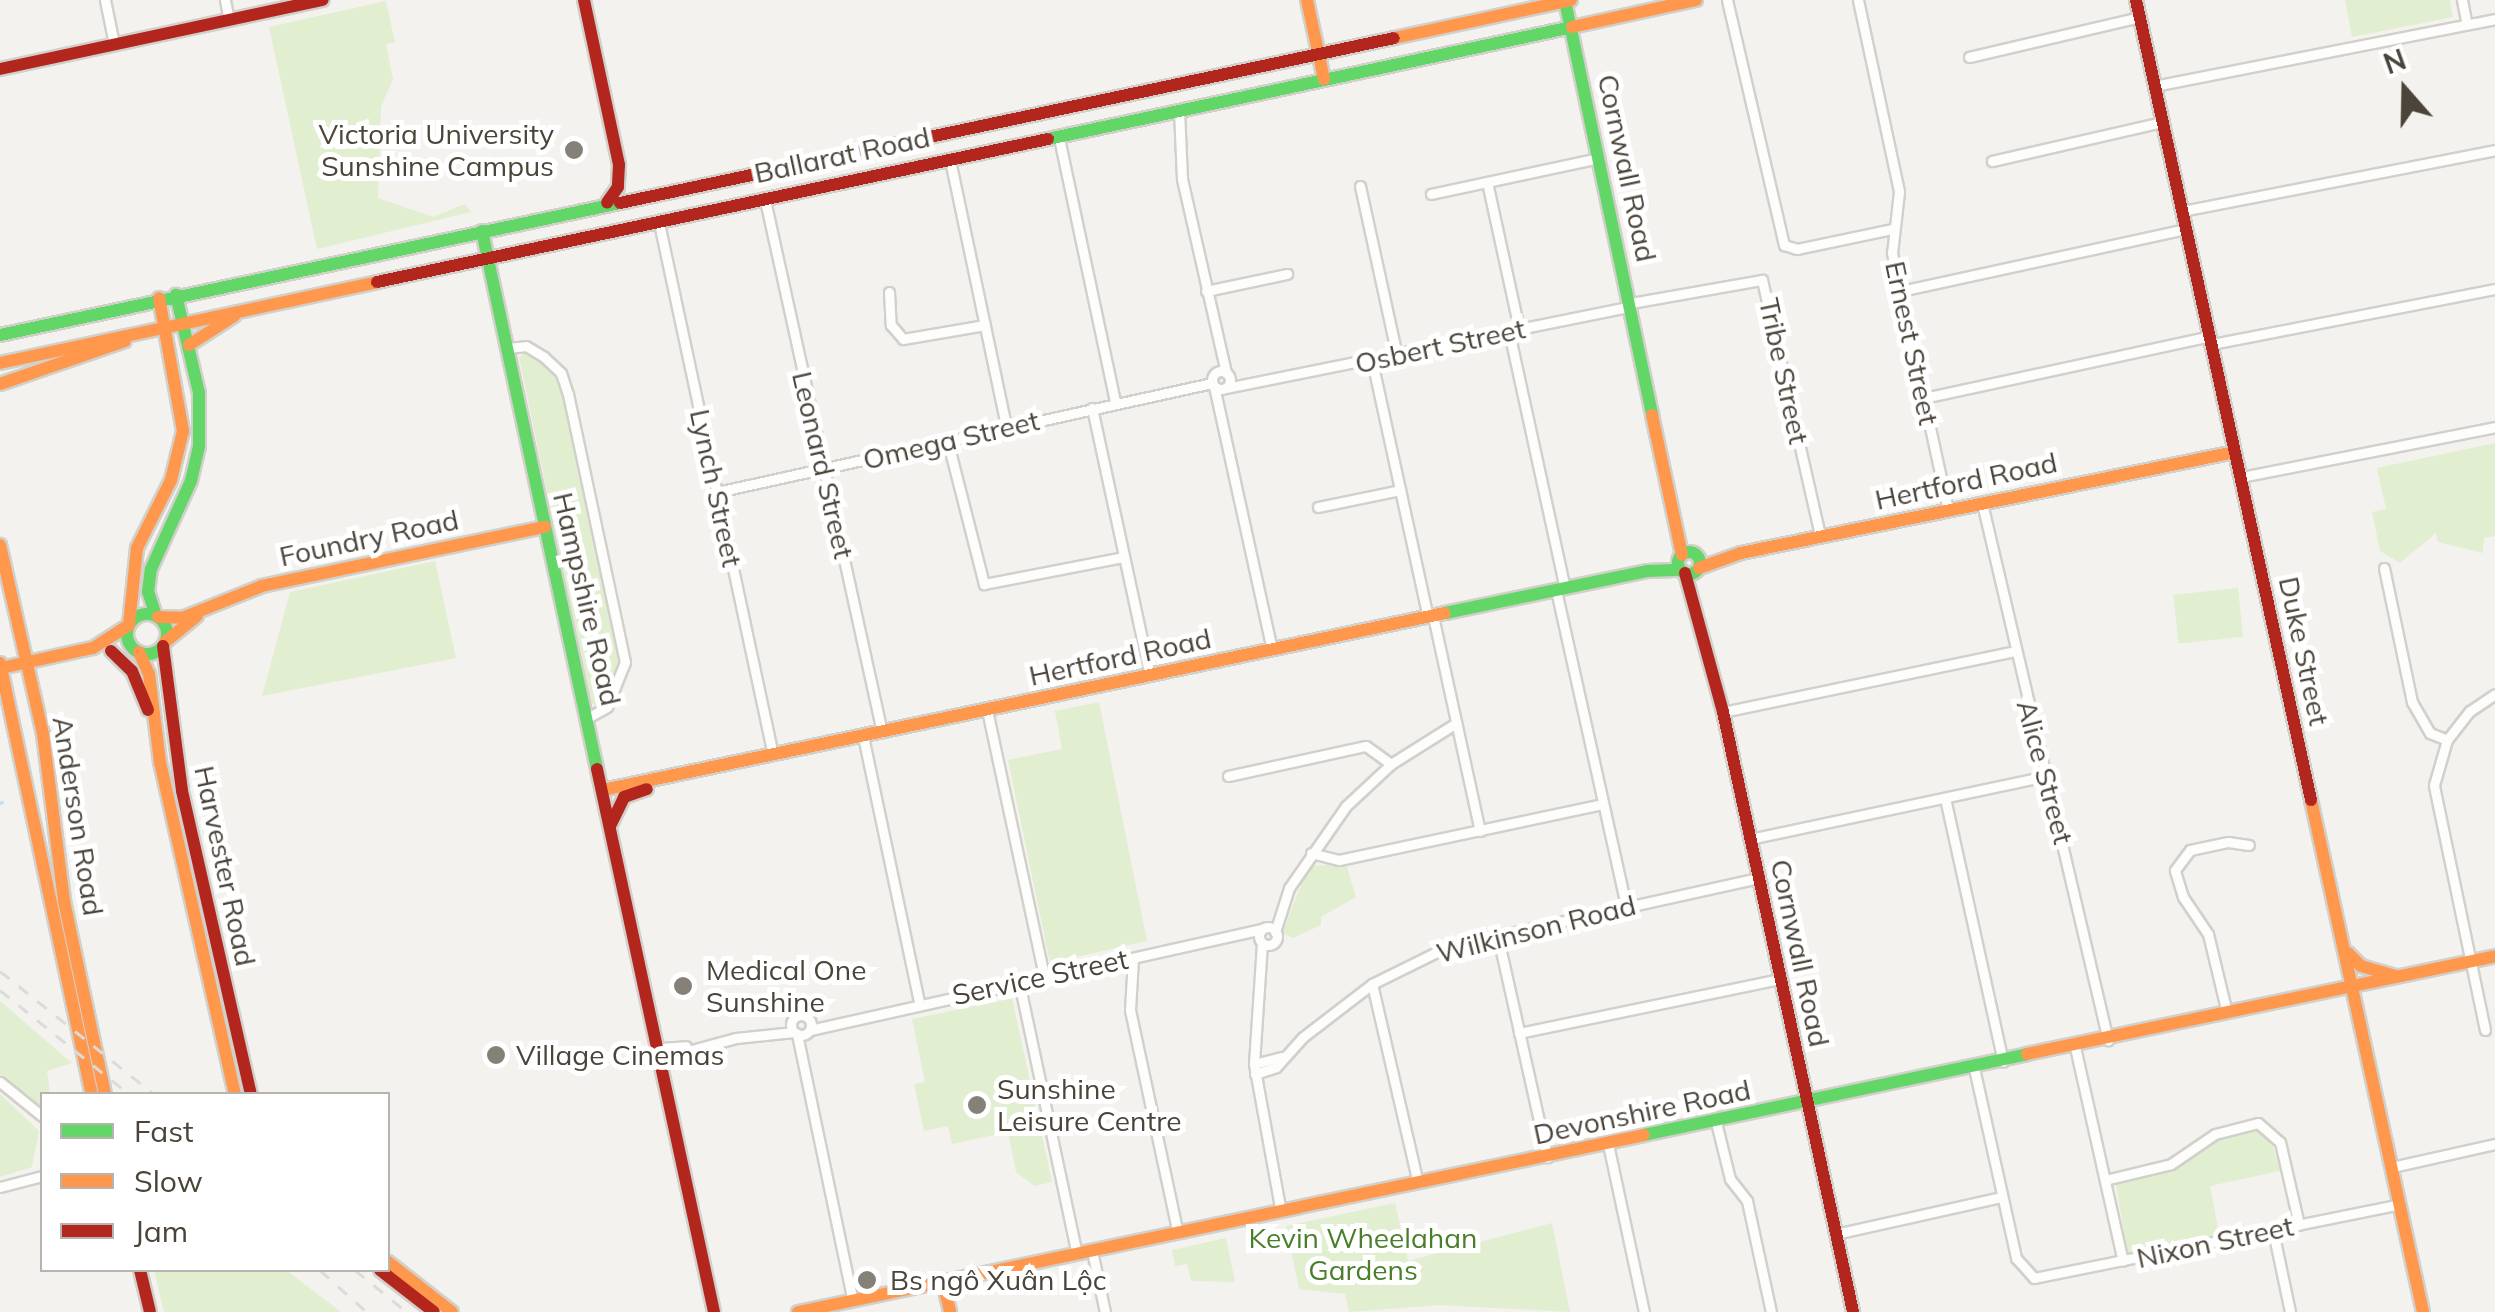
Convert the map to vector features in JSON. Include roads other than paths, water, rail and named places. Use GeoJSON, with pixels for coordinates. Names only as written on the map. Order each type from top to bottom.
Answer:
{"type":"FeatureCollection","features":[{"type":"Feature","properties":{"kind":"main road"},"geometry":{"type":"LineString","coordinates":[[0,69],[324,0]]}},
{"type":"Feature","properties":{"kind":"main road"},"geometry":{"type":"LineString","coordinates":[[584,0],[619,165],[618,187],[607,204]]}},
{"type":"Feature","properties":{"kind":"main road"},"geometry":{"type":"LineString","coordinates":[[1307,0],[1324,79]]}},
{"type":"Feature","properties":{"kind":"main road","name":"Ballarat Road"},"geometry":{"type":"LineString","coordinates":[[0,363],[182,319],[1696,0]]}},
{"type":"Feature","properties":{"kind":"main road","name":"Duke Street"},"geometry":{"type":"LineString","coordinates":[[2136,0],[2424,1312]]}},
{"type":"Feature","properties":{"kind":"main road","name":"Ballarat Road"},"geometry":{"type":"LineString","coordinates":[[0,336],[159,298],[1568,1]]}},
{"type":"Feature","properties":{"kind":"main road","name":"Cornwall Road"},"geometry":{"type":"LineString","coordinates":[[1568,1],[1599,158],[1853,1312]]}},
{"type":"Feature","properties":{"kind":"main road"},"geometry":{"type":"LineString","coordinates":[[619,165],[642,196]]}},
{"type":"Feature","properties":{"kind":"main road"},"geometry":{"type":"LineString","coordinates":[[574,238],[577,210]]}},
{"type":"Feature","properties":{"kind":"main road","name":"Hampshire Road"},"geometry":{"type":"LineString","coordinates":[[482,230],[714,1312]]}},
{"type":"Feature","properties":{"kind":"main road"},"geometry":{"type":"LineString","coordinates":[[0,665],[93,648],[138,652],[164,644],[148,592],[153,561],[192,481],[198,446],[189,345],[176,295]]}},
{"type":"Feature","properties":{"kind":"main road"},"geometry":{"type":"LineString","coordinates":[[138,652],[128,640],[137,548],[181,445],[182,412],[159,298]]}},
{"type":"Feature","properties":{"kind":"main road"},"geometry":{"type":"LineString","coordinates":[[189,345],[253,304]]}},
{"type":"Feature","properties":{"kind":"main road"},"geometry":{"type":"LineString","coordinates":[[0,384],[86,360],[149,327]]}},
{"type":"Feature","properties":{"kind":"main road","name":"Hertford Road"},"geometry":{"type":"LineString","coordinates":[[603,790],[2235,449]]}},
{"type":"Feature","properties":{"kind":"main road","name":"Foundry Road"},"geometry":{"type":"LineString","coordinates":[[157,617],[179,618],[262,586],[545,527]]}},
{"type":"Feature","properties":{"kind":"main road","name":"Anderson Road"},"geometry":{"type":"LineString","coordinates":[[0,546],[27,662],[64,901],[106,1092]]}},
{"type":"Feature","properties":{"kind":"main road","name":"Foundry Road"},"geometry":{"type":"LineString","coordinates":[[164,644],[206,608]]}},
{"type":"Feature","properties":{"kind":"main road"},"geometry":{"type":"LineString","coordinates":[[93,648],[143,614],[157,617]]}},
{"type":"Feature","properties":{"kind":"main road","name":"Harvester Road"},"geometry":{"type":"LineString","coordinates":[[164,644],[182,792],[251,1092]]}},
{"type":"Feature","properties":{"kind":"main road"},"geometry":{"type":"LineString","coordinates":[[112,651],[132,671],[152,716]]}},
{"type":"Feature","properties":{"kind":"main road","name":"Harvester Road"},"geometry":{"type":"LineString","coordinates":[[138,652],[148,672],[152,716],[235,1092]]}},
{"type":"Feature","properties":{"kind":"main road","name":"Anderson Road"},"geometry":{"type":"LineString","coordinates":[[0,665],[92,1092]]}},
{"type":"Feature","properties":{"kind":"main road"},"geometry":{"type":"LineString","coordinates":[[610,829],[624,797],[676,774]]}},
{"type":"Feature","properties":{"kind":"main road"},"geometry":{"type":"LineString","coordinates":[[2344,946],[2361,966],[2406,976]]}},
{"type":"Feature","properties":{"kind":"main road","name":"Devonshire Road"},"geometry":{"type":"LineString","coordinates":[[798,1312],[2228,1016],[2495,956]]}},
{"type":"Feature","properties":{"kind":"main road","name":"Hampshire Road"},"geometry":{"type":"LineString","coordinates":[[641,979],[661,1053],[665,1085]]}},
{"type":"Feature","properties":{"kind":"main road"},"geometry":{"type":"LineString","coordinates":[[390,1264],[452,1312]]}},
{"type":"Feature","properties":{"kind":"main road"},"geometry":{"type":"LineString","coordinates":[[140,1272],[150,1312]]}},
{"type":"Feature","properties":{"kind":"main road"},"geometry":{"type":"LineString","coordinates":[[383,1272],[434,1312]]}},
{"type":"Feature","properties":{"kind":"main road"},"geometry":{"type":"LineString","coordinates":[[943,1282],[950,1312]]}},
{"type":"Feature","properties":{"kind":"street"},"geometry":{"type":"LineString","coordinates":[[104,0],[114,44]]}},
{"type":"Feature","properties":{"kind":"street"},"geometry":{"type":"LineString","coordinates":[[225,0],[230,20]]}},
{"type":"Feature","properties":{"kind":"street"},"geometry":{"type":"LineString","coordinates":[[1727,0],[1784,245],[1796,249],[1892,228]]}},
{"type":"Feature","properties":{"kind":"street","name":"Ernest Street"},"geometry":{"type":"LineString","coordinates":[[1858,0],[1899,192],[1892,228],[1900,291],[1948,510]]}},
{"type":"Feature","properties":{"kind":"street"},"geometry":{"type":"LineString","coordinates":[[2462,0],[2467,25]]}},
{"type":"Feature","properties":{"kind":"street"},"geometry":{"type":"LineString","coordinates":[[1968,57],[2140,18]]}},
{"type":"Feature","properties":{"kind":"street"},"geometry":{"type":"LineString","coordinates":[[2154,86],[2495,19]]}},
{"type":"Feature","properties":{"kind":"street"},"geometry":{"type":"LineString","coordinates":[[1179,110],[1182,179],[1219,349],[1220,410],[1272,650]]}},
{"type":"Feature","properties":{"kind":"street"},"geometry":{"type":"LineString","coordinates":[[1992,161],[2162,122]]}},
{"type":"Feature","properties":{"kind":"street"},"geometry":{"type":"LineString","coordinates":[[1059,135],[1115,402]]}},
{"type":"Feature","properties":{"kind":"street"},"geometry":{"type":"LineString","coordinates":[[2182,211],[2495,150]]}},
{"type":"Feature","properties":{"kind":"street"},"geometry":{"type":"LineString","coordinates":[[950,158],[1006,426]]}},
{"type":"Feature","properties":{"kind":"street"},"geometry":{"type":"LineString","coordinates":[[1431,194],[1599,158]]}},
{"type":"Feature","properties":{"kind":"street"},"geometry":{"type":"LineString","coordinates":[[1488,182],[1560,589],[1626,906]]}},
{"type":"Feature","properties":{"kind":"street"},"geometry":{"type":"LineString","coordinates":[[1360,186],[1398,355]]}},
{"type":"Feature","properties":{"kind":"street","name":"Leonard Street"},"geometry":{"type":"LineString","coordinates":[[764,198],[882,732]]}},
{"type":"Feature","properties":{"kind":"street","name":"Lynch Street"},"geometry":{"type":"LineString","coordinates":[[658,220],[773,756]]}},
{"type":"Feature","properties":{"kind":"street"},"geometry":{"type":"LineString","coordinates":[[1900,291],[2186,229]]}},
{"type":"Feature","properties":{"kind":"street"},"geometry":{"type":"LineString","coordinates":[[1206,291],[1286,274]]}},
{"type":"Feature","properties":{"kind":"street","name":"Tribe Street"},"geometry":{"type":"LineString","coordinates":[[1631,304],[1762,280],[1820,536]]}},
{"type":"Feature","properties":{"kind":"street"},"geometry":{"type":"LineString","coordinates":[[1924,398],[2211,340],[2495,289]]}},
{"type":"Feature","properties":{"kind":"street"},"geometry":{"type":"LineString","coordinates":[[889,292],[891,325],[904,339],[985,325]]}},
{"type":"Feature","properties":{"kind":"street","name":"Osbert Street"},"geometry":{"type":"LineString","coordinates":[[1220,381],[1248,385],[1631,304]]}},
{"type":"Feature","properties":{"kind":"street"},"geometry":{"type":"LineString","coordinates":[[508,348],[526,346],[554,366],[572,410],[625,662],[607,707],[587,718]]}},
{"type":"Feature","properties":{"kind":"street"},"geometry":{"type":"LineString","coordinates":[[1372,361],[1480,831]]}},
{"type":"Feature","properties":{"kind":"street","name":"Omega Street"},"geometry":{"type":"LineString","coordinates":[[717,492],[1184,385],[1220,381]]}},
{"type":"Feature","properties":{"kind":"street"},"geometry":{"type":"LineString","coordinates":[[1092,408],[1150,676]]}},
{"type":"Feature","properties":{"kind":"street"},"geometry":{"type":"LineString","coordinates":[[2241,476],[2495,426]]}},
{"type":"Feature","properties":{"kind":"street"},"geometry":{"type":"LineString","coordinates":[[947,439],[984,584],[1123,558]]}},
{"type":"Feature","properties":{"kind":"street"},"geometry":{"type":"LineString","coordinates":[[1318,507],[1400,490]]}},
{"type":"Feature","properties":{"kind":"street","name":"Alice Street"},"geometry":{"type":"LineString","coordinates":[[1982,503],[2108,1040]]}},
{"type":"Feature","properties":{"kind":"street"},"geometry":{"type":"LineString","coordinates":[[2384,568],[2412,702],[2430,733],[2447,740]]}},
{"type":"Feature","properties":{"kind":"street"},"geometry":{"type":"LineString","coordinates":[[1723,712],[2014,651]]}},
{"type":"Feature","properties":{"kind":"street"},"geometry":{"type":"LineString","coordinates":[[2485,1030],[2436,809],[2437,761],[2447,740],[2470,710],[2495,694]]}},
{"type":"Feature","properties":{"kind":"street"},"geometry":{"type":"LineString","coordinates":[[987,710],[1044,977]]}},
{"type":"Feature","properties":{"kind":"street"},"geometry":{"type":"LineString","coordinates":[[1281,1212],[1255,1069],[1266,936],[1311,853],[1346,806],[1391,764],[1456,723]]}},
{"type":"Feature","properties":{"kind":"street"},"geometry":{"type":"LineString","coordinates":[[863,736],[919,1002]]}},
{"type":"Feature","properties":{"kind":"street"},"geometry":{"type":"LineString","coordinates":[[1228,776],[1372,746],[1391,764]]}},
{"type":"Feature","properties":{"kind":"street"},"geometry":{"type":"LineString","coordinates":[[1750,838],[2046,776]]}},
{"type":"Feature","properties":{"kind":"street"},"geometry":{"type":"LineString","coordinates":[[1945,798],[2004,1062]]}},
{"type":"Feature","properties":{"kind":"street"},"geometry":{"type":"LineString","coordinates":[[1311,853],[1339,860],[1602,804]]}},
{"type":"Feature","properties":{"kind":"street"},"geometry":{"type":"LineString","coordinates":[[2228,1016],[2212,946],[2175,870],[2190,850],[2228,842],[2249,845]]}},
{"type":"Feature","properties":{"kind":"street","name":"Wilkinson Road"},"geometry":{"type":"LineString","coordinates":[[1255,1069],[1284,1056],[1372,984],[1435,952],[1497,933],[1758,878]]}},
{"type":"Feature","properties":{"kind":"street"},"geometry":{"type":"LineString","coordinates":[[1497,933],[1546,1157]]}},
{"type":"Feature","properties":{"kind":"street","name":"Service Street"},"geometry":{"type":"LineString","coordinates":[[661,1053],[1243,935],[1266,936]]}},
{"type":"Feature","properties":{"kind":"street"},"geometry":{"type":"LineString","coordinates":[[1133,958],[1130,1010],[1178,1233]]}},
{"type":"Feature","properties":{"kind":"street"},"geometry":{"type":"LineString","coordinates":[[1519,1033],[1780,979]]}},
{"type":"Feature","properties":{"kind":"street"},"geometry":{"type":"LineString","coordinates":[[1020,982],[1077,1254]]}},
{"type":"Feature","properties":{"kind":"street"},"geometry":{"type":"LineString","coordinates":[[1372,984],[1418,1184]]}},
{"type":"Feature","properties":{"kind":"street"},"geometry":{"type":"LineString","coordinates":[[800,1025],[802,1057],[853,1301]]}},
{"type":"Feature","properties":{"kind":"street"},"geometry":{"type":"LineString","coordinates":[[2075,1047],[2123,1262]]}},
{"type":"Feature","properties":{"kind":"street"},"geometry":{"type":"LineString","coordinates":[[1836,1234],[2002,1197],[1974,1068]]}},
{"type":"Feature","properties":{"kind":"street"},"geometry":{"type":"LineString","coordinates":[[0,1082],[40,1114]]}},
{"type":"Feature","properties":{"kind":"street"},"geometry":{"type":"LineString","coordinates":[[1716,1122],[1730,1179],[1747,1201],[1771,1312]]}},
{"type":"Feature","properties":{"kind":"street"},"geometry":{"type":"LineString","coordinates":[[2105,1180],[2171,1164],[2215,1134],[2258,1124],[2280,1142],[2299,1225]]}},
{"type":"Feature","properties":{"kind":"street"},"geometry":{"type":"LineString","coordinates":[[1608,1144],[1644,1312]]}},
{"type":"Feature","properties":{"kind":"street"},"geometry":{"type":"LineString","coordinates":[[2392,1167],[2495,1144]]}},
{"type":"Feature","properties":{"kind":"street"},"geometry":{"type":"LineString","coordinates":[[0,1187],[40,1177]]}},
{"type":"Feature","properties":{"kind":"street","name":"Nixon Street"},"geometry":{"type":"LineString","coordinates":[[2002,1197],[2018,1265],[2030,1276],[2123,1262],[2400,1204]]}},
{"type":"Feature","properties":{"kind":"street"},"geometry":{"type":"LineString","coordinates":[[2272,1231],[2290,1312]]}},
{"type":"Feature","properties":{"kind":"street"},"geometry":{"type":"LineString","coordinates":[[1092,1250],[1105,1312]]}},
{"type":"Feature","properties":{"kind":"railway"},"geometry":{"type":"LineString","coordinates":[[0,971],[151,1092]]}},
{"type":"Feature","properties":{"kind":"railway"},"geometry":{"type":"LineString","coordinates":[[0,990],[127,1092]]}},
{"type":"Feature","properties":{"kind":"railway"},"geometry":{"type":"LineString","coordinates":[[322,1272],[367,1312]]}},
{"type":"Feature","properties":{"kind":"railway"},"geometry":{"type":"LineString","coordinates":[[357,1272],[407,1312]]}},
{"type":"Feature","properties":{"kind":"place","name":"Victoria University Sunshine Campus"},"geometry":{"type":"Point","coordinates":[574,150]}},
{"type":"Feature","properties":{"kind":"place","name":"Medical One Sunshine"},"geometry":{"type":"Point","coordinates":[683,986]}},
{"type":"Feature","properties":{"kind":"place","name":"Village Cinemas"},"geometry":{"type":"Point","coordinates":[496,1055]}},
{"type":"Feature","properties":{"kind":"place","name":"Sunshine Leisure Centre"},"geometry":{"type":"Point","coordinates":[977,1105]}},
{"type":"Feature","properties":{"kind":"place","name":"Bs ngô Xuân Lộc"},"geometry":{"type":"Point","coordinates":[867,1280]}},
{"type":"Feature","properties":{"kind":"park label","name":"Kevin Wheelahan Gardens"},"geometry":{"type":"Point","coordinates":[1363,1254]}}]}
